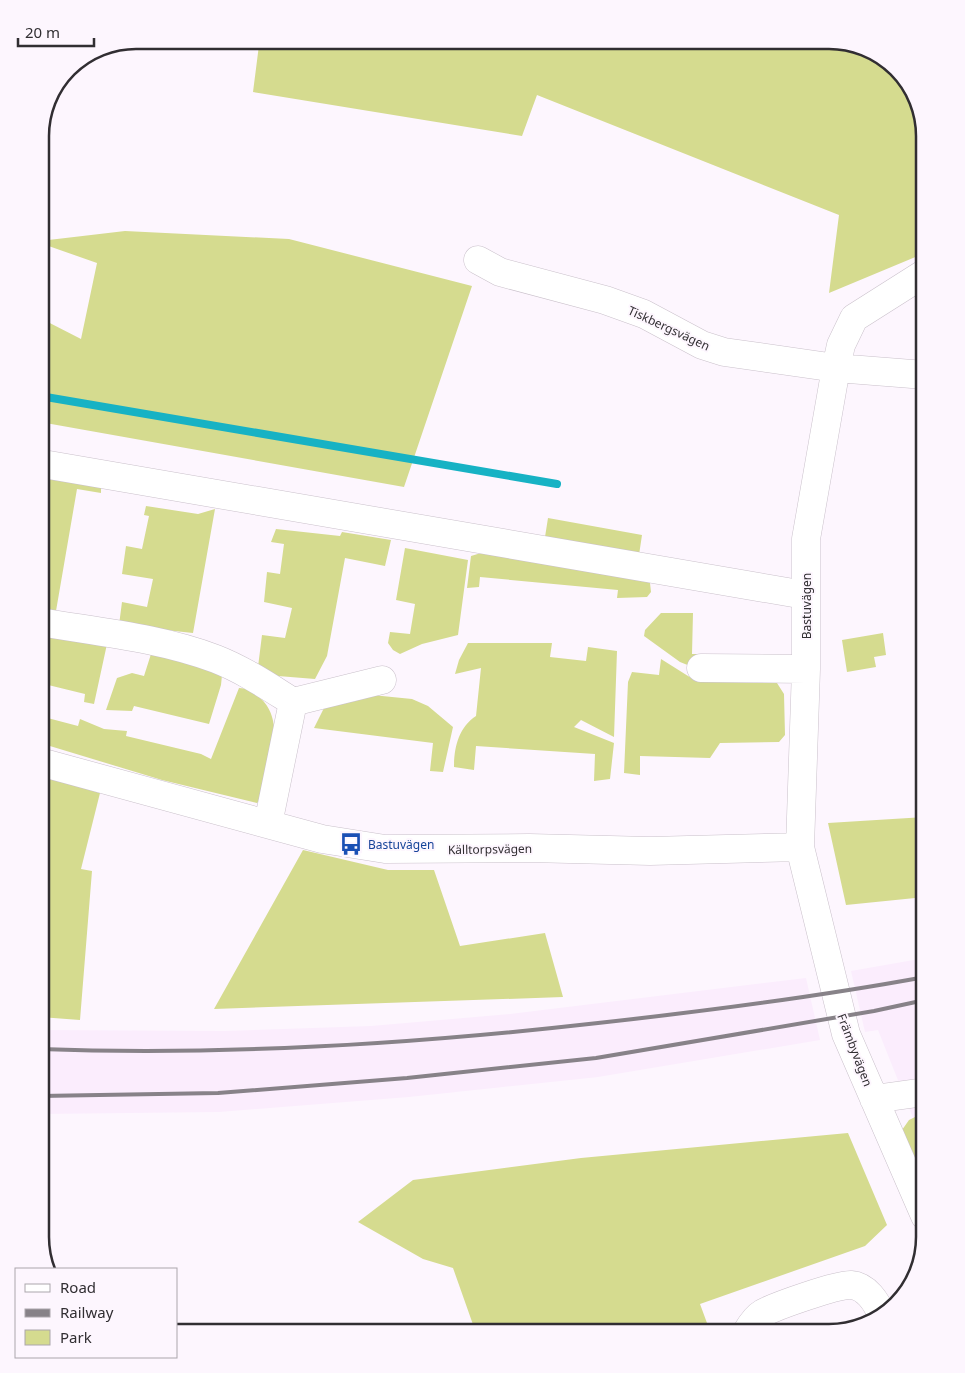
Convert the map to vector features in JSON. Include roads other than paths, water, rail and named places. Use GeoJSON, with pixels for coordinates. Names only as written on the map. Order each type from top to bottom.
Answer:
{"type":"FeatureCollection","features":[{"type":"Feature","properties":{"kind":"street","name":"Tiskbergsvägen"},"geometry":{"type":"LineString","coordinates":[[478,260],[500,272],[605,300],[644,314],[702,344],[724,352],[836,368],[916,374]]}},
{"type":"Feature","properties":{"kind":"street"},"geometry":{"type":"LineString","coordinates":[[836,368],[841,345],[854,318],[916,279]]}},
{"type":"Feature","properties":{"kind":"street","name":"Bastuvägen"},"geometry":{"type":"LineString","coordinates":[[800,847],[806,669],[806,539],[836,368]]}},
{"type":"Feature","properties":{"kind":"street"},"geometry":{"type":"LineString","coordinates":[[49,465],[806,595]]}},
{"type":"Feature","properties":{"kind":"street"},"geometry":{"type":"LineString","coordinates":[[49,624],[190,650],[236,669],[294,702],[382,680]]}},
{"type":"Feature","properties":{"kind":"street"},"geometry":{"type":"LineString","coordinates":[[701,668],[806,669]]}},
{"type":"Feature","properties":{"kind":"street"},"geometry":{"type":"LineString","coordinates":[[268,824],[294,702]]}},
{"type":"Feature","properties":{"kind":"street","name":"Källtorpsvägen"},"geometry":{"type":"LineString","coordinates":[[49,764],[322,839],[384,849],[538,848],[650,851],[800,847]]}},
{"type":"Feature","properties":{"kind":"street","name":"Främbyvägen"},"geometry":{"type":"LineString","coordinates":[[800,847],[846,1034],[916,1195]]}},
{"type":"Feature","properties":{"kind":"street"},"geometry":{"type":"LineString","coordinates":[[874,1099],[916,1093]]}},
{"type":"Feature","properties":{"kind":"street"},"geometry":{"type":"LineString","coordinates":[[752,1324],[764,1313],[845,1285],[860,1288],[868,1294],[879,1308]]}},
{"type":"Feature","properties":{"kind":"waterway"},"geometry":{"type":"LineString","coordinates":[[49,398],[557,484]]}},
{"type":"Feature","properties":{"kind":"railway"},"geometry":{"type":"LineString","coordinates":[[49,1049],[180,1051],[250,1049],[459,1037],[721,1008],[916,979]]}},
{"type":"Feature","properties":{"kind":"railway"},"geometry":{"type":"LineString","coordinates":[[49,1096],[218,1093],[407,1078],[596,1058],[874,1011],[916,1002]]}},
{"type":"Feature","properties":{"kind":"place","name":"Bastuvägen"},"geometry":{"type":"Point","coordinates":[351,844]}}]}
